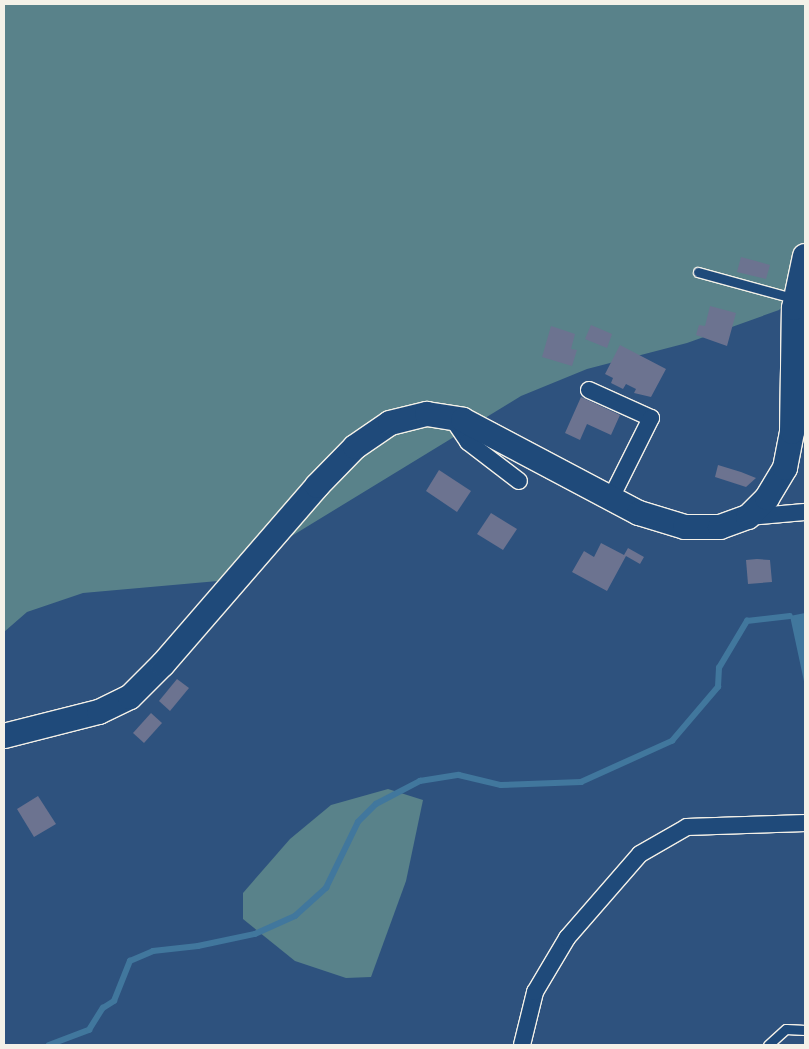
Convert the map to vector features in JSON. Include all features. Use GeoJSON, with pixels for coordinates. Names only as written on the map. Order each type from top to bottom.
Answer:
{"type":"FeatureCollection","features":[{"type":"Feature","properties":{"kind":"street"},"geometry":{"type":"LineString","coordinates":[[748,518],[767,498],[784,468],[792,432],[798,345],[796,299],[805,256]]}},
{"type":"Feature","properties":{"kind":"street"},"geometry":{"type":"LineString","coordinates":[[589,390],[651,418],[611,498]]}},
{"type":"Feature","properties":{"kind":"street"},"geometry":{"type":"LineString","coordinates":[[4,736],[99,712],[130,697],[163,664],[317,486],[355,447],[390,424],[427,414],[463,420],[639,513],[685,527],[720,527],[748,518],[805,512]]}},
{"type":"Feature","properties":{"kind":"street"},"geometry":{"type":"LineString","coordinates":[[452,418],[468,442],[519,481]]}},
{"type":"Feature","properties":{"kind":"street"},"geometry":{"type":"LineString","coordinates":[[522,1045],[535,992],[567,938],[640,854],[687,827],[805,822]]}},
{"type":"Feature","properties":{"kind":"lane"},"geometry":{"type":"LineString","coordinates":[[698,272],[796,299]]}},
{"type":"Feature","properties":{"kind":"lane"},"geometry":{"type":"LineString","coordinates":[[768,1045],[786,1029],[805,1030]]}},
{"type":"Feature","properties":{"kind":"green space"},"geometry":{"type":"Polygon","coordinates":[[[4,4],[805,4],[805,283],[779,310],[687,343],[587,369],[521,396],[218,581],[83,593],[27,612],[4,632],[4,4]]]}},
{"type":"Feature","properties":{"kind":"green space"},"geometry":{"type":"Polygon","coordinates":[[[388,789],[423,800],[406,881],[371,977],[346,978],[295,961],[243,919],[243,893],[290,839],[331,805],[388,789]]]}},
{"type":"Feature","properties":{"kind":"water"},"geometry":{"type":"Polygon","coordinates":[[[805,613],[805,686],[790,616],[805,613]]]}},
{"type":"Feature","properties":{"kind":"building"},"geometry":{"type":"Polygon","coordinates":[[[741,257],[770,265],[766,279],[737,272],[741,257]]]}},
{"type":"Feature","properties":{"kind":"building"},"geometry":{"type":"Polygon","coordinates":[[[710,306],[736,313],[727,346],[696,335],[699,325],[705,326],[710,306]]]}},
{"type":"Feature","properties":{"kind":"building"},"geometry":{"type":"Polygon","coordinates":[[[591,325],[612,334],[607,348],[585,339],[591,325]]]}},
{"type":"Feature","properties":{"kind":"building"},"geometry":{"type":"Polygon","coordinates":[[[551,326],[575,334],[571,349],[577,350],[572,366],[542,357],[551,326]]]}},
{"type":"Feature","properties":{"kind":"building"},"geometry":{"type":"Polygon","coordinates":[[[620,345],[666,369],[651,397],[634,393],[636,389],[626,384],[623,389],[611,383],[613,378],[605,374],[620,345]]]}},
{"type":"Feature","properties":{"kind":"building"},"geometry":{"type":"Polygon","coordinates":[[[581,397],[620,415],[611,435],[587,424],[580,440],[565,433],[581,397]]]}},
{"type":"Feature","properties":{"kind":"building"},"geometry":{"type":"Polygon","coordinates":[[[718,465],[756,478],[746,487],[715,477],[718,465]]]}},
{"type":"Feature","properties":{"kind":"building"},"geometry":{"type":"Polygon","coordinates":[[[439,470],[471,491],[457,512],[426,491],[439,470]]]}},
{"type":"Feature","properties":{"kind":"building"},"geometry":{"type":"Polygon","coordinates":[[[491,513],[517,529],[503,550],[477,534],[491,513]]]}},
{"type":"Feature","properties":{"kind":"building"},"geometry":{"type":"Polygon","coordinates":[[[601,543],[624,555],[628,548],[644,557],[640,564],[626,556],[607,591],[572,572],[584,551],[594,557],[601,543]]]}},
{"type":"Feature","properties":{"kind":"building"},"geometry":{"type":"Polygon","coordinates":[[[746,560],[770,560],[772,582],[748,584],[746,560]]]}},
{"type":"Feature","properties":{"kind":"building"},"geometry":{"type":"Polygon","coordinates":[[[177,679],[189,688],[170,711],[159,701],[177,679]]]}},
{"type":"Feature","properties":{"kind":"building"},"geometry":{"type":"Polygon","coordinates":[[[151,713],[162,723],[144,743],[133,733],[151,713]]]}},
{"type":"Feature","properties":{"kind":"building"},"geometry":{"type":"Polygon","coordinates":[[[38,796],[56,824],[34,837],[17,809],[38,796]]]}},
{"type":"Feature","properties":{"kind":"waterway"},"geometry":{"type":"LineString","coordinates":[[49,1045],[89,1030],[103,1008],[114,1001],[130,961],[153,951],[198,946],[255,934],[295,916],[326,888],[358,822],[376,804],[420,781],[459,775],[501,785],[581,782],[672,741],[718,687],[719,668],[747,621],[790,616]]}}]}
